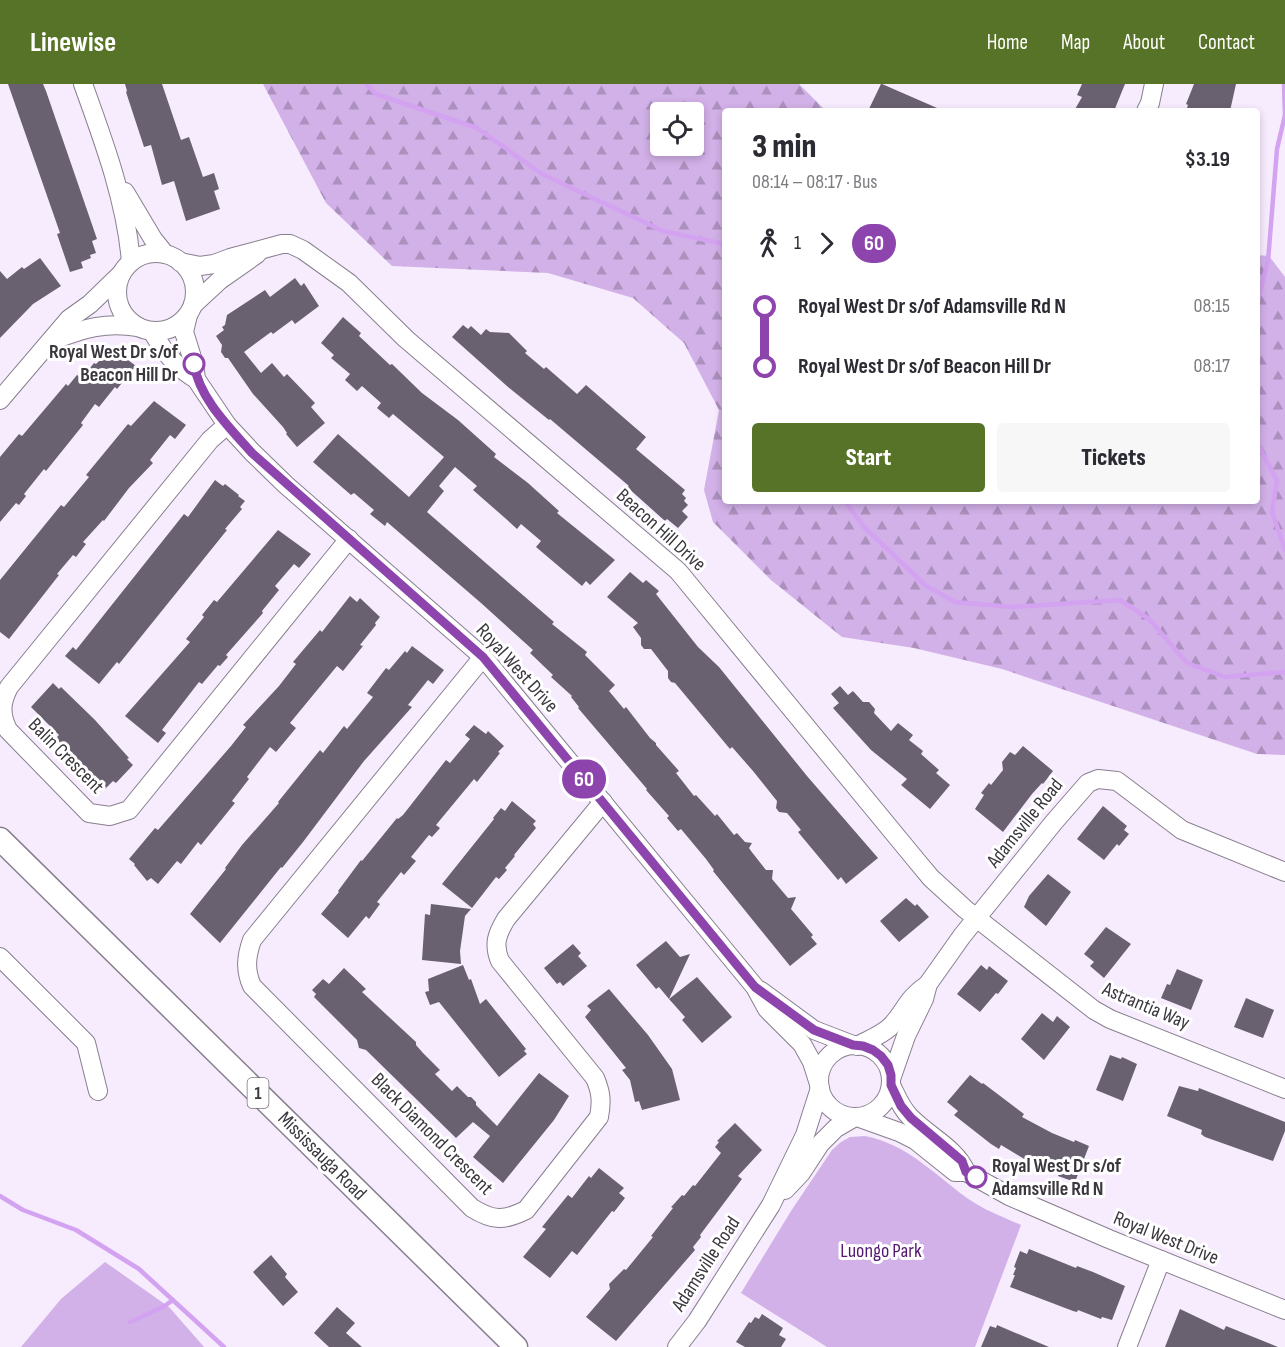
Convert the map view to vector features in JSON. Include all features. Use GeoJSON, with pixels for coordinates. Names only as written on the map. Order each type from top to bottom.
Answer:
{"type":"FeatureCollection","features":[{"type":"Feature","properties":{"kind":"main road","name":"Mississauga Road"},"geometry":{"type":"LineString","coordinates":[[0,839],[516,1347]]}},
{"type":"Feature","properties":{"kind":"street"},"geometry":{"type":"LineString","coordinates":[[83,84],[111,167],[129,239],[126,268],[117,286],[117,298],[128,320],[145,329]]}},
{"type":"Feature","properties":{"kind":"street"},"geometry":{"type":"LineString","coordinates":[[1148,108],[1154,84]]}},
{"type":"Feature","properties":{"kind":"street"},"geometry":{"type":"LineString","coordinates":[[49,342],[99,325],[119,324],[145,329],[172,328],[190,310],[195,293],[188,270],[173,258],[134,210],[111,167]]}},
{"type":"Feature","properties":{"kind":"street","name":"Beacon Hill Drive"},"geometry":{"type":"LineString","coordinates":[[173,258],[200,266],[282,244],[290,244],[325,264],[372,304],[406,339],[678,571],[916,860],[948,894],[976,918]]}},
{"type":"Feature","properties":{"kind":"street","name":"Beacon Hill Drive"},"geometry":{"type":"LineString","coordinates":[[190,310],[220,280],[260,251]]}},
{"type":"Feature","properties":{"kind":"street"},"geometry":{"type":"LineString","coordinates":[[0,400],[69,319],[90,304],[126,268],[142,256],[153,254],[173,258]]}},
{"type":"Feature","properties":{"kind":"street","name":"Royal West Drive"},"geometry":{"type":"LineString","coordinates":[[190,310],[184,332],[196,379]]}},
{"type":"Feature","properties":{"kind":"street","name":"Royal West Drive"},"geometry":{"type":"LineString","coordinates":[[145,329],[180,370],[196,379],[227,424],[252,453],[483,657],[755,987],[767,1009],[802,1044],[812,1062],[819,1086]]}},
{"type":"Feature","properties":{"kind":"street","name":"Balin Crescent"},"geometry":{"type":"LineString","coordinates":[[227,424],[210,440],[3,697],[2,715],[8,729],[89,813],[110,816],[129,810],[349,539]]}},
{"type":"Feature","properties":{"kind":"street","name":"Black Diamond Crescent"},"geometry":{"type":"LineString","coordinates":[[483,657],[252,940],[247,953],[246,965],[252,986],[472,1208],[487,1217],[500,1219],[526,1210],[599,1117],[602,1104],[601,1091],[595,1078],[500,961],[495,950],[496,939],[506,919],[603,802]]}},
{"type":"Feature","properties":{"kind":"street","name":"Adamsville Road"},"geometry":{"type":"LineString","coordinates":[[855,1045],[878,1036],[891,1026],[913,994],[928,984],[976,918],[1088,783],[1098,779],[1117,781],[1182,830],[1285,872]]}},
{"type":"Feature","properties":{"kind":"street","name":"Astrantia Way"},"geometry":{"type":"LineString","coordinates":[[976,918],[1094,1010],[1110,1019],[1285,1089]]}},
{"type":"Feature","properties":{"kind":"street"},"geometry":{"type":"LineString","coordinates":[[0,957],[86,1043],[98,1091]]}},
{"type":"Feature","properties":{"kind":"street","name":"Adamsville Road"},"geometry":{"type":"LineString","coordinates":[[891,1082],[906,1036],[924,999],[928,984]]}},
{"type":"Feature","properties":{"kind":"street","name":"Royal West Drive"},"geometry":{"type":"LineString","coordinates":[[755,987],[814,1030],[855,1045]]}},
{"type":"Feature","properties":{"kind":"street"},"geometry":{"type":"LineString","coordinates":[[855,1045],[873,1050],[881,1056],[888,1065],[891,1082],[884,1104],[876,1111],[856,1117],[836,1112],[827,1104],[819,1086],[824,1062],[832,1053],[855,1045]]}},
{"type":"Feature","properties":{"kind":"street","name":"Royal West Drive"},"geometry":{"type":"LineString","coordinates":[[891,1082],[901,1106],[911,1118],[962,1161],[966,1172]]}},
{"type":"Feature","properties":{"kind":"street","name":"Adamsville Road"},"geometry":{"type":"LineString","coordinates":[[677,1347],[697,1321],[771,1205],[805,1135],[819,1086]]}},
{"type":"Feature","properties":{"kind":"street","name":"Royal West Drive"},"geometry":{"type":"LineString","coordinates":[[856,1117],[915,1140],[956,1172],[966,1172],[1009,1196],[1285,1310]]}},
{"type":"Feature","properties":{"kind":"street","name":"Adamsville Road"},"geometry":{"type":"LineString","coordinates":[[771,1205],[801,1173],[820,1144],[836,1128],[856,1117]]}},
{"type":"Feature","properties":{"kind":"street"},"geometry":{"type":"LineString","coordinates":[[1127,1347],[1161,1260]]}},
{"type":"Feature","properties":{"kind":"green space"},"geometry":{"type":"Polygon","coordinates":[[[263,84],[799,84],[823,108],[722,108],[722,504],[1260,504],[1260,255],[1269,256],[1285,277],[1285,755],[1257,754],[1002,669],[914,648],[842,637],[771,580],[713,522],[704,490],[719,410],[684,343],[633,298],[548,273],[392,266],[326,203],[263,84]]]}},
{"type":"Feature","properties":{"kind":"green space","name":"Luongo Park"},"geometry":{"type":"Polygon","coordinates":[[[865,1136],[880,1140],[907,1153],[973,1202],[1021,1225],[975,1347],[827,1347],[741,1293],[791,1211],[832,1150],[850,1137],[865,1136]]]}},
{"type":"Feature","properties":{"kind":"green space"},"geometry":{"type":"Polygon","coordinates":[[[105,1262],[169,1307],[204,1347],[21,1347],[61,1299],[105,1262]]]}},
{"type":"Feature","properties":{"kind":"building"},"geometry":{"type":"Polygon","coordinates":[[[8,84],[43,84],[46,91],[97,239],[92,241],[96,253],[81,262],[83,268],[70,272],[57,234],[60,233],[8,84]]]}},
{"type":"Feature","properties":{"kind":"building"},"geometry":{"type":"Polygon","coordinates":[[[125,84],[162,84],[181,140],[189,137],[203,177],[214,173],[219,189],[214,191],[220,209],[186,221],[174,181],[162,185],[151,145],[144,147],[125,84]]]}},
{"type":"Feature","properties":{"kind":"building"},"geometry":{"type":"Polygon","coordinates":[[[882,84],[937,108],[869,108],[882,84]]]}},
{"type":"Feature","properties":{"kind":"building"},"geometry":{"type":"Polygon","coordinates":[[[1082,84],[1125,84],[1115,108],[1076,108],[1082,97],[1077,95],[1082,84]]]}},
{"type":"Feature","properties":{"kind":"building"},"geometry":{"type":"Polygon","coordinates":[[[1194,84],[1236,84],[1231,108],[1187,108],[1186,104],[1194,84]]]}},
{"type":"Feature","properties":{"kind":"building"},"geometry":{"type":"Polygon","coordinates":[[[40,258],[61,286],[33,304],[0,338],[0,271],[7,279],[22,267],[24,269],[40,258]]]}},
{"type":"Feature","properties":{"kind":"building"},"geometry":{"type":"Polygon","coordinates":[[[295,278],[301,286],[304,283],[319,306],[295,324],[292,320],[273,334],[271,332],[244,352],[261,373],[272,363],[284,377],[287,374],[315,403],[311,407],[325,423],[297,447],[283,427],[253,394],[228,358],[225,358],[221,352],[222,345],[216,336],[224,330],[222,327],[225,325],[227,315],[265,290],[270,297],[295,278]]]}},
{"type":"Feature","properties":{"kind":"building"},"geometry":{"type":"Polygon","coordinates":[[[343,317],[361,333],[359,336],[390,365],[392,364],[422,393],[458,420],[496,454],[494,457],[528,483],[559,511],[557,513],[615,560],[590,585],[586,581],[582,586],[536,547],[541,541],[521,524],[517,529],[473,490],[477,486],[455,467],[439,486],[444,491],[427,512],[554,622],[552,624],[587,652],[585,655],[615,685],[609,691],[624,709],[626,707],[679,771],[676,773],[694,796],[696,795],[715,816],[717,814],[734,835],[737,833],[745,842],[752,843],[749,848],[751,851],[766,870],[773,870],[772,879],[788,898],[796,897],[791,909],[813,935],[811,937],[817,944],[790,966],[713,871],[706,859],[681,829],[678,831],[667,818],[669,816],[578,708],[572,696],[530,653],[533,650],[387,522],[385,526],[370,514],[374,510],[354,493],[351,495],[313,462],[338,434],[409,497],[444,457],[393,414],[389,418],[377,408],[381,403],[362,386],[357,391],[345,380],[350,374],[331,358],[334,355],[321,343],[343,317]]]}},
{"type":"Feature","properties":{"kind":"building"},"geometry":{"type":"Polygon","coordinates":[[[463,325],[468,329],[471,326],[481,335],[486,329],[490,332],[509,333],[527,351],[525,353],[544,369],[546,367],[577,394],[586,385],[646,437],[636,449],[685,490],[682,494],[688,505],[682,511],[688,517],[678,528],[667,519],[665,521],[627,487],[629,486],[550,419],[508,387],[452,337],[463,325]]]}},
{"type":"Feature","properties":{"kind":"building"},"geometry":{"type":"Polygon","coordinates":[[[120,354],[136,366],[99,407],[95,404],[81,423],[83,425],[24,494],[26,496],[19,505],[16,503],[0,522],[0,457],[19,434],[22,436],[66,384],[68,386],[77,375],[82,378],[94,363],[96,364],[103,357],[105,359],[117,358],[120,354]]]}},
{"type":"Feature","properties":{"kind":"building"},"geometry":{"type":"Polygon","coordinates":[[[154,401],[186,425],[175,439],[170,435],[150,460],[153,463],[83,542],[86,544],[76,557],[73,555],[57,574],[59,575],[9,639],[0,632],[0,580],[61,505],[64,507],[89,477],[86,475],[128,424],[131,426],[154,401]]]}},
{"type":"Feature","properties":{"kind":"building"},"geometry":{"type":"Polygon","coordinates":[[[215,480],[223,486],[225,484],[245,501],[240,507],[242,509],[119,664],[117,662],[99,684],[65,656],[73,647],[76,650],[184,514],[188,517],[215,480]]]}},
{"type":"Feature","properties":{"kind":"building"},"geometry":{"type":"Polygon","coordinates":[[[278,530],[311,554],[299,568],[294,564],[275,586],[279,590],[262,611],[263,613],[226,655],[228,657],[220,666],[218,665],[202,684],[199,682],[162,730],[166,733],[158,743],[125,716],[190,642],[186,639],[214,600],[217,602],[278,530]]]}},
{"type":"Feature","properties":{"kind":"building"},"geometry":{"type":"Polygon","coordinates":[[[630,572],[643,583],[646,580],[659,591],[656,594],[698,647],[719,667],[807,776],[878,858],[846,884],[841,877],[838,880],[798,832],[801,830],[787,813],[779,812],[776,808],[777,801],[753,771],[732,747],[730,749],[675,683],[671,682],[668,678],[668,671],[651,649],[644,649],[641,645],[641,638],[633,627],[638,623],[607,597],[630,572]]]}},
{"type":"Feature","properties":{"kind":"building"},"geometry":{"type":"Polygon","coordinates":[[[350,596],[357,602],[360,598],[380,617],[360,645],[363,646],[343,671],[337,666],[290,723],[296,728],[276,752],[270,747],[232,801],[235,803],[201,845],[198,842],[181,864],[177,861],[158,884],[151,878],[147,881],[129,859],[155,828],[158,830],[231,746],[246,727],[243,725],[279,686],[296,664],[293,662],[320,630],[322,632],[350,596]]]}},
{"type":"Feature","properties":{"kind":"building"},"geometry":{"type":"Polygon","coordinates":[[[412,646],[444,670],[433,684],[428,680],[408,705],[412,707],[364,761],[303,842],[220,943],[190,914],[242,845],[279,803],[320,750],[323,753],[344,726],[347,729],[373,697],[367,693],[386,668],[389,670],[412,646]]]}},
{"type":"Feature","properties":{"kind":"building"},"geometry":{"type":"Polygon","coordinates":[[[53,683],[59,689],[61,687],[95,720],[129,758],[127,759],[133,765],[116,783],[113,781],[105,789],[83,766],[82,768],[56,738],[59,735],[31,707],[53,683]]]}},
{"type":"Feature","properties":{"kind":"building"},"geometry":{"type":"Polygon","coordinates":[[[840,686],[848,695],[853,691],[863,702],[869,702],[875,709],[874,713],[891,731],[898,723],[913,735],[909,740],[923,751],[921,754],[939,770],[936,773],[950,785],[930,809],[901,785],[907,779],[871,750],[833,708],[839,703],[831,694],[840,686]]]}},
{"type":"Feature","properties":{"kind":"building"},"geometry":{"type":"Polygon","coordinates":[[[474,725],[486,734],[488,731],[504,746],[498,752],[500,753],[477,782],[474,779],[436,825],[440,828],[432,837],[429,835],[411,857],[416,861],[404,875],[401,872],[377,902],[380,904],[369,919],[366,916],[348,938],[321,914],[361,860],[397,818],[403,815],[446,760],[450,763],[470,739],[465,735],[474,725]]]}},
{"type":"Feature","properties":{"kind":"building"},"geometry":{"type":"Polygon","coordinates":[[[1023,746],[1053,771],[1003,832],[975,809],[984,795],[981,793],[1003,770],[1002,762],[1010,752],[1015,755],[1023,746]]]}},
{"type":"Feature","properties":{"kind":"building"},"geometry":{"type":"Polygon","coordinates":[[[512,801],[536,821],[533,824],[536,828],[505,868],[507,870],[499,879],[496,877],[472,908],[442,884],[501,808],[505,811],[512,801]]]}},
{"type":"Feature","properties":{"kind":"building"},"geometry":{"type":"Polygon","coordinates":[[[1103,806],[1127,826],[1124,830],[1129,834],[1104,860],[1077,839],[1103,806]]]}},
{"type":"Feature","properties":{"kind":"building"},"geometry":{"type":"Polygon","coordinates":[[[1048,874],[1071,892],[1046,926],[1024,907],[1029,896],[1048,874]]]}},
{"type":"Feature","properties":{"kind":"building"},"geometry":{"type":"Polygon","coordinates":[[[906,898],[915,906],[917,904],[929,917],[899,942],[880,921],[906,898]]]}},
{"type":"Feature","properties":{"kind":"building"},"geometry":{"type":"Polygon","coordinates":[[[431,904],[471,909],[465,916],[460,951],[461,964],[422,960],[425,914],[430,915],[431,904]]]}},
{"type":"Feature","properties":{"kind":"building"},"geometry":{"type":"Polygon","coordinates":[[[1106,927],[1131,944],[1104,978],[1090,966],[1094,962],[1084,954],[1106,927]]]}},
{"type":"Feature","properties":{"kind":"building"},"geometry":{"type":"Polygon","coordinates":[[[666,941],[680,957],[690,954],[669,999],[659,987],[656,989],[636,965],[666,941]]]}},
{"type":"Feature","properties":{"kind":"building"},"geometry":{"type":"Polygon","coordinates":[[[573,944],[581,953],[578,956],[587,966],[563,986],[560,982],[557,984],[544,968],[573,944]]]}},
{"type":"Feature","properties":{"kind":"building"},"geometry":{"type":"Polygon","coordinates":[[[463,965],[480,1004],[486,999],[526,1049],[524,1051],[527,1054],[499,1077],[439,1002],[430,1005],[425,992],[429,991],[428,979],[463,965]]]}},
{"type":"Feature","properties":{"kind":"building"},"geometry":{"type":"Polygon","coordinates":[[[981,965],[987,970],[989,966],[1008,981],[980,1012],[957,994],[981,965]]]}},
{"type":"Feature","properties":{"kind":"building"},"geometry":{"type":"Polygon","coordinates":[[[344,968],[366,989],[362,992],[416,1042],[416,1045],[440,1070],[435,1074],[452,1091],[457,1086],[468,1097],[471,1097],[497,1126],[539,1073],[569,1096],[554,1120],[503,1183],[473,1157],[490,1136],[473,1122],[456,1138],[366,1050],[359,1048],[357,1040],[314,997],[316,994],[312,990],[323,979],[329,984],[344,968]]]}},
{"type":"Feature","properties":{"kind":"building"},"geometry":{"type":"Polygon","coordinates":[[[1177,969],[1203,980],[1191,1010],[1161,998],[1177,969]]]}},
{"type":"Feature","properties":{"kind":"building"},"geometry":{"type":"Polygon","coordinates":[[[697,977],[732,1017],[702,1043],[682,1020],[685,1017],[669,999],[697,977]]]}},
{"type":"Feature","properties":{"kind":"building"},"geometry":{"type":"Polygon","coordinates":[[[609,989],[648,1035],[672,1069],[680,1100],[642,1110],[639,1101],[635,1102],[630,1080],[622,1070],[626,1068],[585,1017],[591,1010],[587,1006],[609,989]]]}},
{"type":"Feature","properties":{"kind":"building"},"geometry":{"type":"Polygon","coordinates":[[[1246,998],[1274,1010],[1263,1038],[1234,1027],[1246,998]]]}},
{"type":"Feature","properties":{"kind":"building"},"geometry":{"type":"Polygon","coordinates":[[[1042,1013],[1053,1022],[1057,1016],[1070,1027],[1044,1060],[1021,1039],[1042,1013]]]}},
{"type":"Feature","properties":{"kind":"building"},"geometry":{"type":"Polygon","coordinates":[[[1110,1055],[1121,1059],[1122,1057],[1137,1064],[1123,1101],[1096,1090],[1110,1055]]]}},
{"type":"Feature","properties":{"kind":"building"},"geometry":{"type":"Polygon","coordinates":[[[970,1075],[1024,1114],[1022,1117],[1052,1133],[1089,1146],[1075,1182],[1026,1160],[1001,1145],[999,1149],[954,1115],[958,1111],[947,1102],[970,1075]]]}},
{"type":"Feature","properties":{"kind":"building"},"geometry":{"type":"Polygon","coordinates":[[[1179,1086],[1198,1091],[1199,1088],[1285,1122],[1285,1131],[1273,1161],[1205,1137],[1201,1134],[1202,1130],[1167,1116],[1179,1086]]]}},
{"type":"Feature","properties":{"kind":"building"},"geometry":{"type":"Polygon","coordinates":[[[735,1123],[762,1150],[738,1176],[742,1179],[700,1235],[701,1237],[693,1247],[695,1250],[616,1341],[586,1317],[610,1289],[609,1284],[624,1269],[626,1270],[653,1237],[651,1236],[673,1208],[671,1207],[693,1185],[695,1186],[721,1153],[715,1147],[719,1142],[717,1141],[735,1123]]]}},
{"type":"Feature","properties":{"kind":"building"},"geometry":{"type":"Polygon","coordinates":[[[599,1168],[624,1188],[619,1193],[625,1198],[577,1255],[572,1251],[550,1278],[523,1257],[546,1229],[542,1227],[568,1195],[572,1198],[589,1176],[591,1178],[599,1168]]]}},
{"type":"Feature","properties":{"kind":"building"},"geometry":{"type":"Polygon","coordinates":[[[1029,1249],[1125,1286],[1112,1320],[1102,1317],[1101,1319],[1078,1310],[1073,1311],[1010,1287],[1020,1251],[1027,1254],[1029,1249]]]}},
{"type":"Feature","properties":{"kind":"building"},"geometry":{"type":"Polygon","coordinates":[[[271,1255],[298,1292],[283,1306],[253,1272],[271,1255]]]}},
{"type":"Feature","properties":{"kind":"building"},"geometry":{"type":"Polygon","coordinates":[[[337,1307],[355,1323],[346,1333],[362,1347],[329,1347],[314,1333],[337,1307]]]}},
{"type":"Feature","properties":{"kind":"building"},"geometry":{"type":"Polygon","coordinates":[[[1180,1309],[1224,1330],[1226,1326],[1278,1347],[1165,1347],[1180,1309]]]}},
{"type":"Feature","properties":{"kind":"building"},"geometry":{"type":"Polygon","coordinates":[[[762,1314],[783,1328],[779,1335],[786,1339],[781,1347],[745,1347],[736,1342],[749,1322],[751,1323],[755,1317],[759,1319],[762,1314]]]}},
{"type":"Feature","properties":{"kind":"building"},"geometry":{"type":"Polygon","coordinates":[[[997,1325],[1049,1347],[981,1347],[990,1326],[996,1328],[997,1325]]]}},
{"type":"Feature","properties":{"kind":"waterway"},"geometry":{"type":"LineString","coordinates":[[366,84],[376,94],[477,128],[542,174],[663,231],[722,244]]}},
{"type":"Feature","properties":{"kind":"waterway"},"geometry":{"type":"LineString","coordinates":[[1260,292],[1268,261],[1277,149],[1285,115],[1284,85]]}},
{"type":"Feature","properties":{"kind":"waterway"},"geometry":{"type":"LineString","coordinates":[[1260,448],[1277,481],[1272,512],[1285,550]]}},
{"type":"Feature","properties":{"kind":"waterway"},"geometry":{"type":"LineString","coordinates":[[847,504],[863,526],[925,585],[955,602],[1012,607],[1120,600],[1149,619],[1187,663],[1225,677],[1285,672]]}},
{"type":"Feature","properties":{"kind":"waterway"},"geometry":{"type":"LineString","coordinates":[[0,1196],[23,1210],[76,1230],[139,1269],[224,1347]]}},
{"type":"Feature","properties":{"kind":"waterway"},"geometry":{"type":"LineString","coordinates":[[130,1322],[173,1300]]}},
{"type":"Feature","properties":{"kind":"bus line","name":"60"},"geometry":{"type":"LineString","coordinates":[[194,364],[196,379],[209,400],[252,453],[483,657],[755,987],[814,1030],[853,1045],[863,1046],[881,1056],[888,1065],[891,1085],[901,1106],[911,1118],[962,1161],[966,1172],[976,1177]]}},
{"type":"Feature","properties":{"kind":"place","name":"Royal West Dr s/of Beacon Hill Dr"},"geometry":{"type":"Point","coordinates":[194,364]}},
{"type":"Feature","properties":{"kind":"place","name":"Royal West Dr s/of Adamsville Rd N"},"geometry":{"type":"Point","coordinates":[976,1177]}}]}
